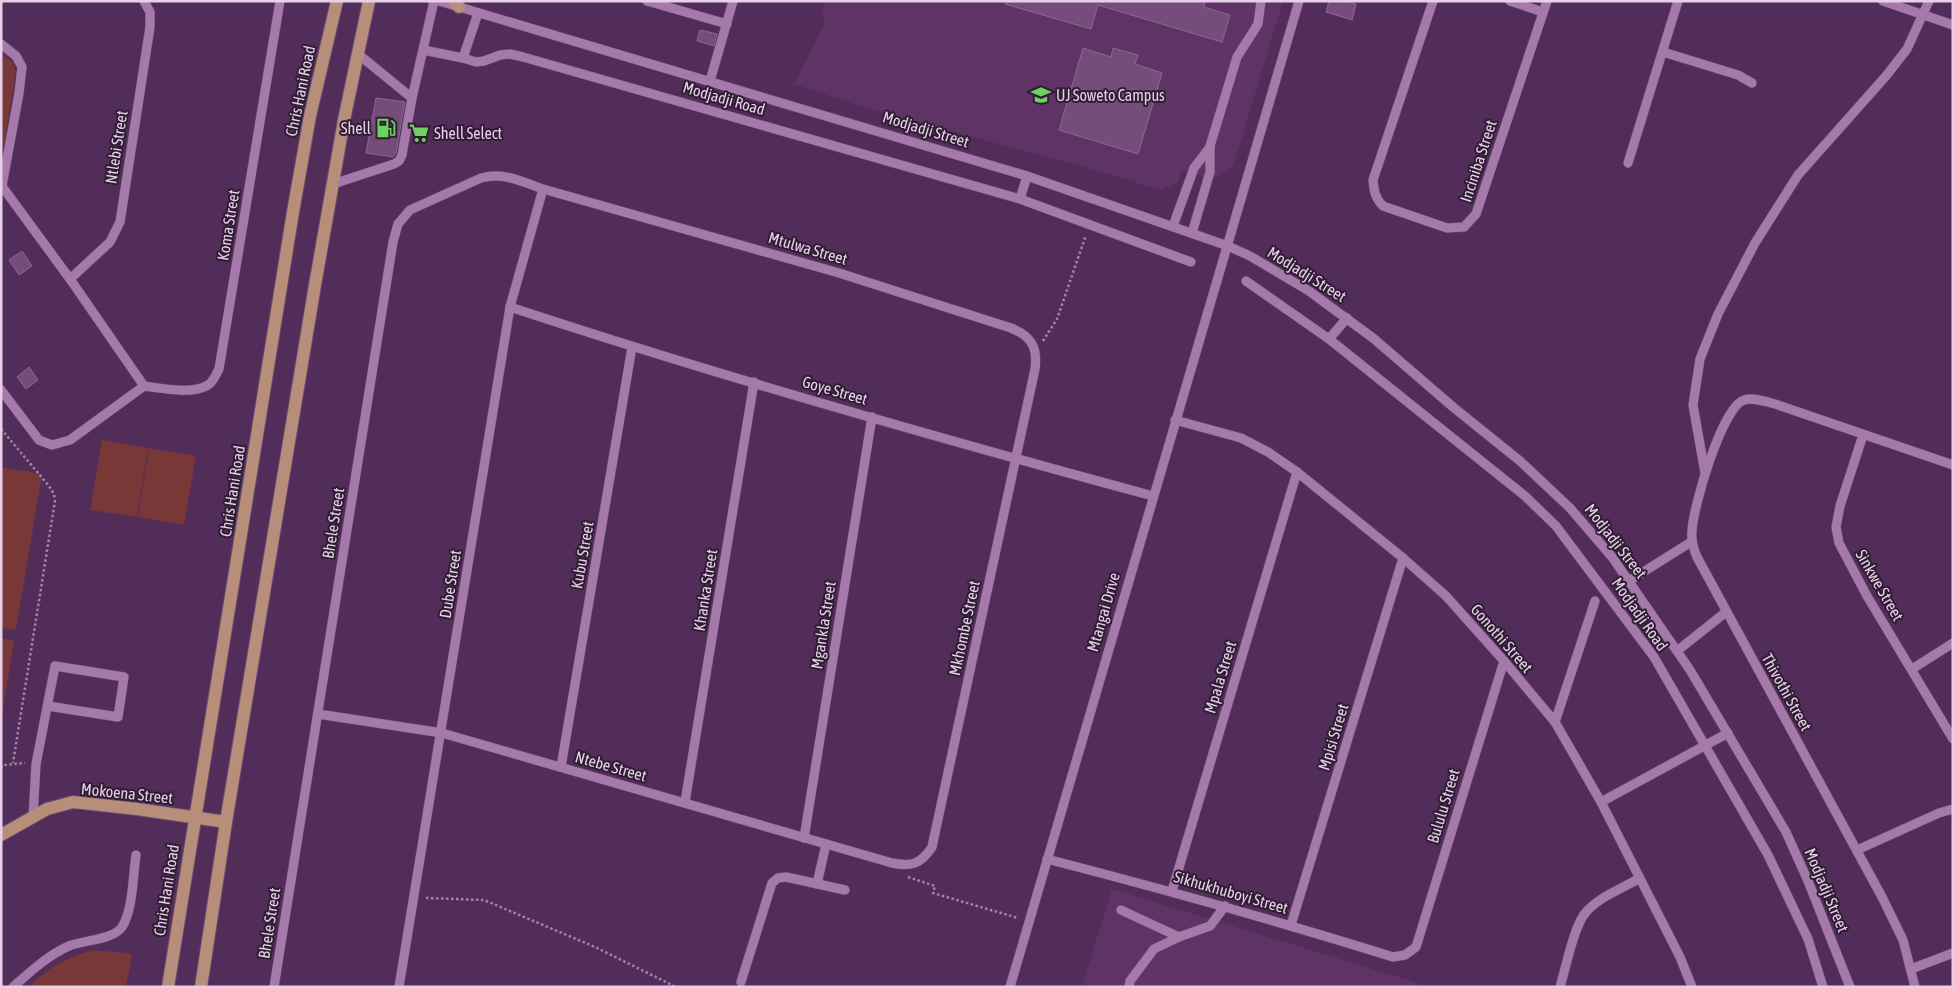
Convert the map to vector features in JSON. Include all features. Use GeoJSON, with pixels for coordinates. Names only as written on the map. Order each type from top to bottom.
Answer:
{"type":"FeatureCollection","features":[{"type":"Feature","properties":{"kind":"main road","name":"Chris Hani Road"},"geometry":{"type":"LineString","coordinates":[[168,987],[295,203],[310,116],[336,1]]}},
{"type":"Feature","properties":{"kind":"main road"},"geometry":{"type":"LineString","coordinates":[[200,987],[332,184],[369,1]]}},
{"type":"Feature","properties":{"kind":"main road","name":"Mokoena Street"},"geometry":{"type":"LineString","coordinates":[[1,835],[47,809],[72,802],[195,816],[226,822]]}},
{"type":"Feature","properties":{"kind":"street","name":"Ntlebi Street"},"geometry":{"type":"LineString","coordinates":[[70,279],[110,242],[120,222],[150,26],[150,12],[144,1]]}},
{"type":"Feature","properties":{"kind":"street","name":"Koma Street"},"geometry":{"type":"LineString","coordinates":[[144,386],[200,389],[209,385],[219,369],[280,1]]}},
{"type":"Feature","properties":{"kind":"street"},"geometry":{"type":"LineString","coordinates":[[332,184],[399,161],[402,155],[412,98],[434,1]]}},
{"type":"Feature","properties":{"kind":"street","name":"Modjadji Street"},"geometry":{"type":"LineString","coordinates":[[439,1],[456,4],[478,14],[1027,176],[1173,226],[1250,256],[1308,291],[1347,318],[1373,338],[1452,408],[1520,461],[1582,522],[1629,581],[1677,651],[1786,832],[1808,881],[1850,987]]}},
{"type":"Feature","properties":{"kind":"street"},"geometry":{"type":"LineString","coordinates":[[647,1],[727,24]]}},
{"type":"Feature","properties":{"kind":"street"},"geometry":{"type":"LineString","coordinates":[[1192,233],[1210,172],[1210,146],[1237,57],[1258,24],[1262,1]]}},
{"type":"Feature","properties":{"kind":"street","name":"Mtangai Drive"},"geometry":{"type":"LineString","coordinates":[[1010,987],[1299,1]]}},
{"type":"Feature","properties":{"kind":"street","name":"Inciniba Street"},"geometry":{"type":"LineString","coordinates":[[1433,1],[1372,180],[1377,200],[1383,206],[1447,228],[1464,227],[1476,214],[1546,1]]}},
{"type":"Feature","properties":{"kind":"street"},"geometry":{"type":"LineString","coordinates":[[1510,1],[1543,12]]}},
{"type":"Feature","properties":{"kind":"street"},"geometry":{"type":"LineString","coordinates":[[1628,163],[1678,1]]}},
{"type":"Feature","properties":{"kind":"street"},"geometry":{"type":"LineString","coordinates":[[1883,1],[1953,25]]}},
{"type":"Feature","properties":{"kind":"street"},"geometry":{"type":"LineString","coordinates":[[1705,474],[1692,405],[1700,359],[1718,314],[1755,243],[1798,175],[1886,76],[1907,49],[1928,1]]}},
{"type":"Feature","properties":{"kind":"street"},"geometry":{"type":"LineString","coordinates":[[710,81],[735,3]]}},
{"type":"Feature","properties":{"kind":"street"},"geometry":{"type":"LineString","coordinates":[[463,58],[478,14]]}},
{"type":"Feature","properties":{"kind":"street"},"geometry":{"type":"LineString","coordinates":[[1,44],[16,56],[22,67],[2,185],[144,386],[70,440],[52,445],[39,440],[1,390]]}},
{"type":"Feature","properties":{"kind":"street","name":"Modjadji Road"},"geometry":{"type":"LineString","coordinates":[[424,50],[476,62],[484,62],[510,54],[523,57],[1020,199],[1191,262]]}},
{"type":"Feature","properties":{"kind":"street"},"geometry":{"type":"LineString","coordinates":[[1663,52],[1738,75],[1752,83]]}},
{"type":"Feature","properties":{"kind":"street"},"geometry":{"type":"LineString","coordinates":[[358,54],[412,98]]}},
{"type":"Feature","properties":{"kind":"street"},"geometry":{"type":"LineString","coordinates":[[1173,226],[1194,168],[1210,146]]}},
{"type":"Feature","properties":{"kind":"street","name":"Bhele Street"},"geometry":{"type":"LineString","coordinates":[[274,987],[392,242],[398,224],[410,210],[486,177],[505,176],[543,188]]}},
{"type":"Feature","properties":{"kind":"street"},"geometry":{"type":"LineString","coordinates":[[1020,199],[1027,176]]}},
{"type":"Feature","properties":{"kind":"street","name":"Dube Street"},"geometry":{"type":"LineString","coordinates":[[399,987],[510,308],[543,188]]}},
{"type":"Feature","properties":{"kind":"street","name":"Mtulwa Street"},"geometry":{"type":"LineString","coordinates":[[543,188],[839,272],[1011,328],[1022,332],[1034,349]]}},
{"type":"Feature","properties":{"kind":"street","name":"Modjadji Road"},"geometry":{"type":"LineString","coordinates":[[1246,281],[1329,339],[1525,496],[1556,526],[1654,657],[1768,855],[1808,938],[1823,987]]}},
{"type":"Feature","properties":{"kind":"street","name":"Goye Street"},"geometry":{"type":"LineString","coordinates":[[510,308],[632,347],[1016,459],[1153,496]]}},
{"type":"Feature","properties":{"kind":"street"},"geometry":{"type":"LineString","coordinates":[[1329,339],[1347,318]]}},
{"type":"Feature","properties":{"kind":"street","name":"Kubu Street"},"geometry":{"type":"LineString","coordinates":[[561,767],[632,347]]}},
{"type":"Feature","properties":{"kind":"street","name":"Mkhombe Street"},"geometry":{"type":"LineString","coordinates":[[892,863],[905,866],[913,865],[923,858],[932,847],[1035,369],[1037,355],[1034,349]]}},
{"type":"Feature","properties":{"kind":"street","name":"Khanka Street"},"geometry":{"type":"LineString","coordinates":[[685,802],[754,382]]}},
{"type":"Feature","properties":{"kind":"street","name":"Thivothi Street"},"geometry":{"type":"LineString","coordinates":[[1863,435],[1778,405],[1759,400],[1744,400],[1735,406],[1728,415],[1705,474],[1692,528],[1692,542],[1696,557],[1882,897],[1903,940],[1915,987]]}},
{"type":"Feature","properties":{"kind":"street","name":"Mgankla Street"},"geometry":{"type":"LineString","coordinates":[[804,838],[872,417]]}},
{"type":"Feature","properties":{"kind":"street","name":"Gonothi Street"},"geometry":{"type":"LineString","coordinates":[[1175,420],[1241,438],[1268,452],[1297,472],[1403,558],[1446,596],[1504,661],[1554,722],[1600,802],[1640,878],[1680,957],[1692,987]]}},
{"type":"Feature","properties":{"kind":"street"},"geometry":{"type":"LineString","coordinates":[[1863,435],[1953,464]]}},
{"type":"Feature","properties":{"kind":"street","name":"Sinkwe Street"},"geometry":{"type":"LineString","coordinates":[[1863,435],[1840,506],[1836,527],[1839,543],[1867,596],[1953,739]]}},
{"type":"Feature","properties":{"kind":"street","name":"Mpala Street"},"geometry":{"type":"LineString","coordinates":[[1172,891],[1297,472]]}},
{"type":"Feature","properties":{"kind":"street"},"geometry":{"type":"LineString","coordinates":[[1629,581],[1692,542]]}},
{"type":"Feature","properties":{"kind":"street","name":"Mpisi Street"},"geometry":{"type":"LineString","coordinates":[[1291,925],[1403,558]]}},
{"type":"Feature","properties":{"kind":"street"},"geometry":{"type":"LineString","coordinates":[[1554,722],[1595,601]]}},
{"type":"Feature","properties":{"kind":"street"},"geometry":{"type":"LineString","coordinates":[[1677,651],[1726,612]]}},
{"type":"Feature","properties":{"kind":"street"},"geometry":{"type":"LineString","coordinates":[[1912,669],[1953,643]]}},
{"type":"Feature","properties":{"kind":"street","name":"Bululu Street"},"geometry":{"type":"LineString","coordinates":[[1405,954],[1416,947],[1504,661]]}},
{"type":"Feature","properties":{"kind":"street"},"geometry":{"type":"LineString","coordinates":[[33,817],[36,764],[55,666],[124,677],[118,717],[48,706]]}},
{"type":"Feature","properties":{"kind":"street","name":"Ntebe Street"},"geometry":{"type":"LineString","coordinates":[[318,714],[442,733],[892,863]]}},
{"type":"Feature","properties":{"kind":"street"},"geometry":{"type":"LineString","coordinates":[[1600,802],[1728,733]]}},
{"type":"Feature","properties":{"kind":"street"},"geometry":{"type":"LineString","coordinates":[[1856,850],[1939,813],[1953,809]]}},
{"type":"Feature","properties":{"kind":"street"},"geometry":{"type":"LineString","coordinates":[[817,884],[826,844]]}},
{"type":"Feature","properties":{"kind":"street"},"geometry":{"type":"LineString","coordinates":[[13,987],[59,951],[71,945],[108,937],[117,933],[126,917],[136,855]]}},
{"type":"Feature","properties":{"kind":"street","name":"Sikhukhuboyi Street"},"geometry":{"type":"LineString","coordinates":[[1047,859],[1172,891],[1393,957],[1405,954]]}},
{"type":"Feature","properties":{"kind":"street"},"geometry":{"type":"LineString","coordinates":[[741,982],[772,882],[778,878],[786,877],[845,890]]}},
{"type":"Feature","properties":{"kind":"street"},"geometry":{"type":"LineString","coordinates":[[1560,987],[1578,926],[1586,912],[1599,901],[1640,878]]}},
{"type":"Feature","properties":{"kind":"street"},"geometry":{"type":"LineString","coordinates":[[1129,987],[1130,980],[1154,949],[1179,937],[1210,926],[1224,906]]}},
{"type":"Feature","properties":{"kind":"street"},"geometry":{"type":"LineString","coordinates":[[1121,910],[1179,937]]}},
{"type":"Feature","properties":{"kind":"street"},"geometry":{"type":"LineString","coordinates":[[1910,968],[1953,953]]}},
{"type":"Feature","properties":{"kind":"path"},"geometry":{"type":"LineString","coordinates":[[1034,349],[1040,346],[1057,319],[1089,224]]}},
{"type":"Feature","properties":{"kind":"path"},"geometry":{"type":"LineString","coordinates":[[1,429],[49,486],[56,501],[13,763],[3,765],[1,768]]}},
{"type":"Feature","properties":{"kind":"path"},"geometry":{"type":"LineString","coordinates":[[907,877],[935,886],[933,893],[1029,921]]}},
{"type":"Feature","properties":{"kind":"path"},"geometry":{"type":"LineString","coordinates":[[414,897],[484,900],[595,948],[676,987]]}},
{"type":"Feature","properties":{"kind":"shaded area","name":"UJ Soweto Campus"},"geometry":{"type":"Polygon","coordinates":[[[825,1],[1283,1],[1233,167],[1212,179],[1182,170],[1177,183],[1159,190],[1120,177],[860,106],[794,84],[825,22],[822,12],[825,1]]]}},
{"type":"Feature","properties":{"kind":"shaded area"},"geometry":{"type":"Polygon","coordinates":[[[1,53],[13,63],[16,72],[4,145],[1,149],[1,53]]]}},
{"type":"Feature","properties":{"kind":"shaded area"},"geometry":{"type":"Polygon","coordinates":[[[102,440],[148,448],[137,517],[90,510],[102,440]]]}},
{"type":"Feature","properties":{"kind":"shaded area"},"geometry":{"type":"Polygon","coordinates":[[[149,448],[196,456],[184,525],[138,517],[149,448]]]}},
{"type":"Feature","properties":{"kind":"shaded area"},"geometry":{"type":"Polygon","coordinates":[[[1,467],[42,474],[16,630],[1,628],[1,467]]]}},
{"type":"Feature","properties":{"kind":"shaded area"},"geometry":{"type":"Polygon","coordinates":[[[1,638],[14,640],[1,723],[1,638]]]}},
{"type":"Feature","properties":{"kind":"shaded area"},"geometry":{"type":"Polygon","coordinates":[[[1112,889],[1408,980],[1425,987],[1082,987],[1112,889]]]}},
{"type":"Feature","properties":{"kind":"shaded area"},"geometry":{"type":"Polygon","coordinates":[[[94,950],[132,954],[126,987],[28,987],[58,964],[94,950]]]}},
{"type":"Feature","properties":{"kind":"building"},"geometry":{"type":"Polygon","coordinates":[[[1006,1],[1205,1],[1204,7],[1230,15],[1222,42],[1098,5],[1091,29],[1005,4],[1006,1]]]}},
{"type":"Feature","properties":{"kind":"building"},"geometry":{"type":"Polygon","coordinates":[[[1329,1],[1345,1],[1356,4],[1352,20],[1326,12],[1329,1]]]}},
{"type":"Feature","properties":{"kind":"building"},"geometry":{"type":"Polygon","coordinates":[[[700,30],[717,34],[714,46],[697,41],[700,30]]]}},
{"type":"Feature","properties":{"kind":"building"},"geometry":{"type":"Polygon","coordinates":[[[1083,48],[1111,57],[1113,48],[1138,55],[1135,64],[1162,73],[1138,154],[1059,130],[1083,48]]]}},
{"type":"Feature","properties":{"kind":"building"},"geometry":{"type":"Polygon","coordinates":[[[376,98],[405,102],[396,153],[393,157],[366,153],[376,98]]]}},
{"type":"Feature","properties":{"kind":"building"},"geometry":{"type":"Polygon","coordinates":[[[22,251],[32,266],[19,275],[9,260],[22,251]]]}},
{"type":"Feature","properties":{"kind":"building"},"geometry":{"type":"Polygon","coordinates":[[[29,367],[38,380],[26,389],[17,377],[29,367]]]}},
{"type":"Feature","properties":{"kind":"place","name":"UJ Soweto Campus"},"geometry":{"type":"Point","coordinates":[1041,95]}},
{"type":"Feature","properties":{"kind":"place","name":"Shell"},"geometry":{"type":"Point","coordinates":[386,128]}},
{"type":"Feature","properties":{"kind":"place","name":"Shell Select"},"geometry":{"type":"Point","coordinates":[419,133]}}]}
